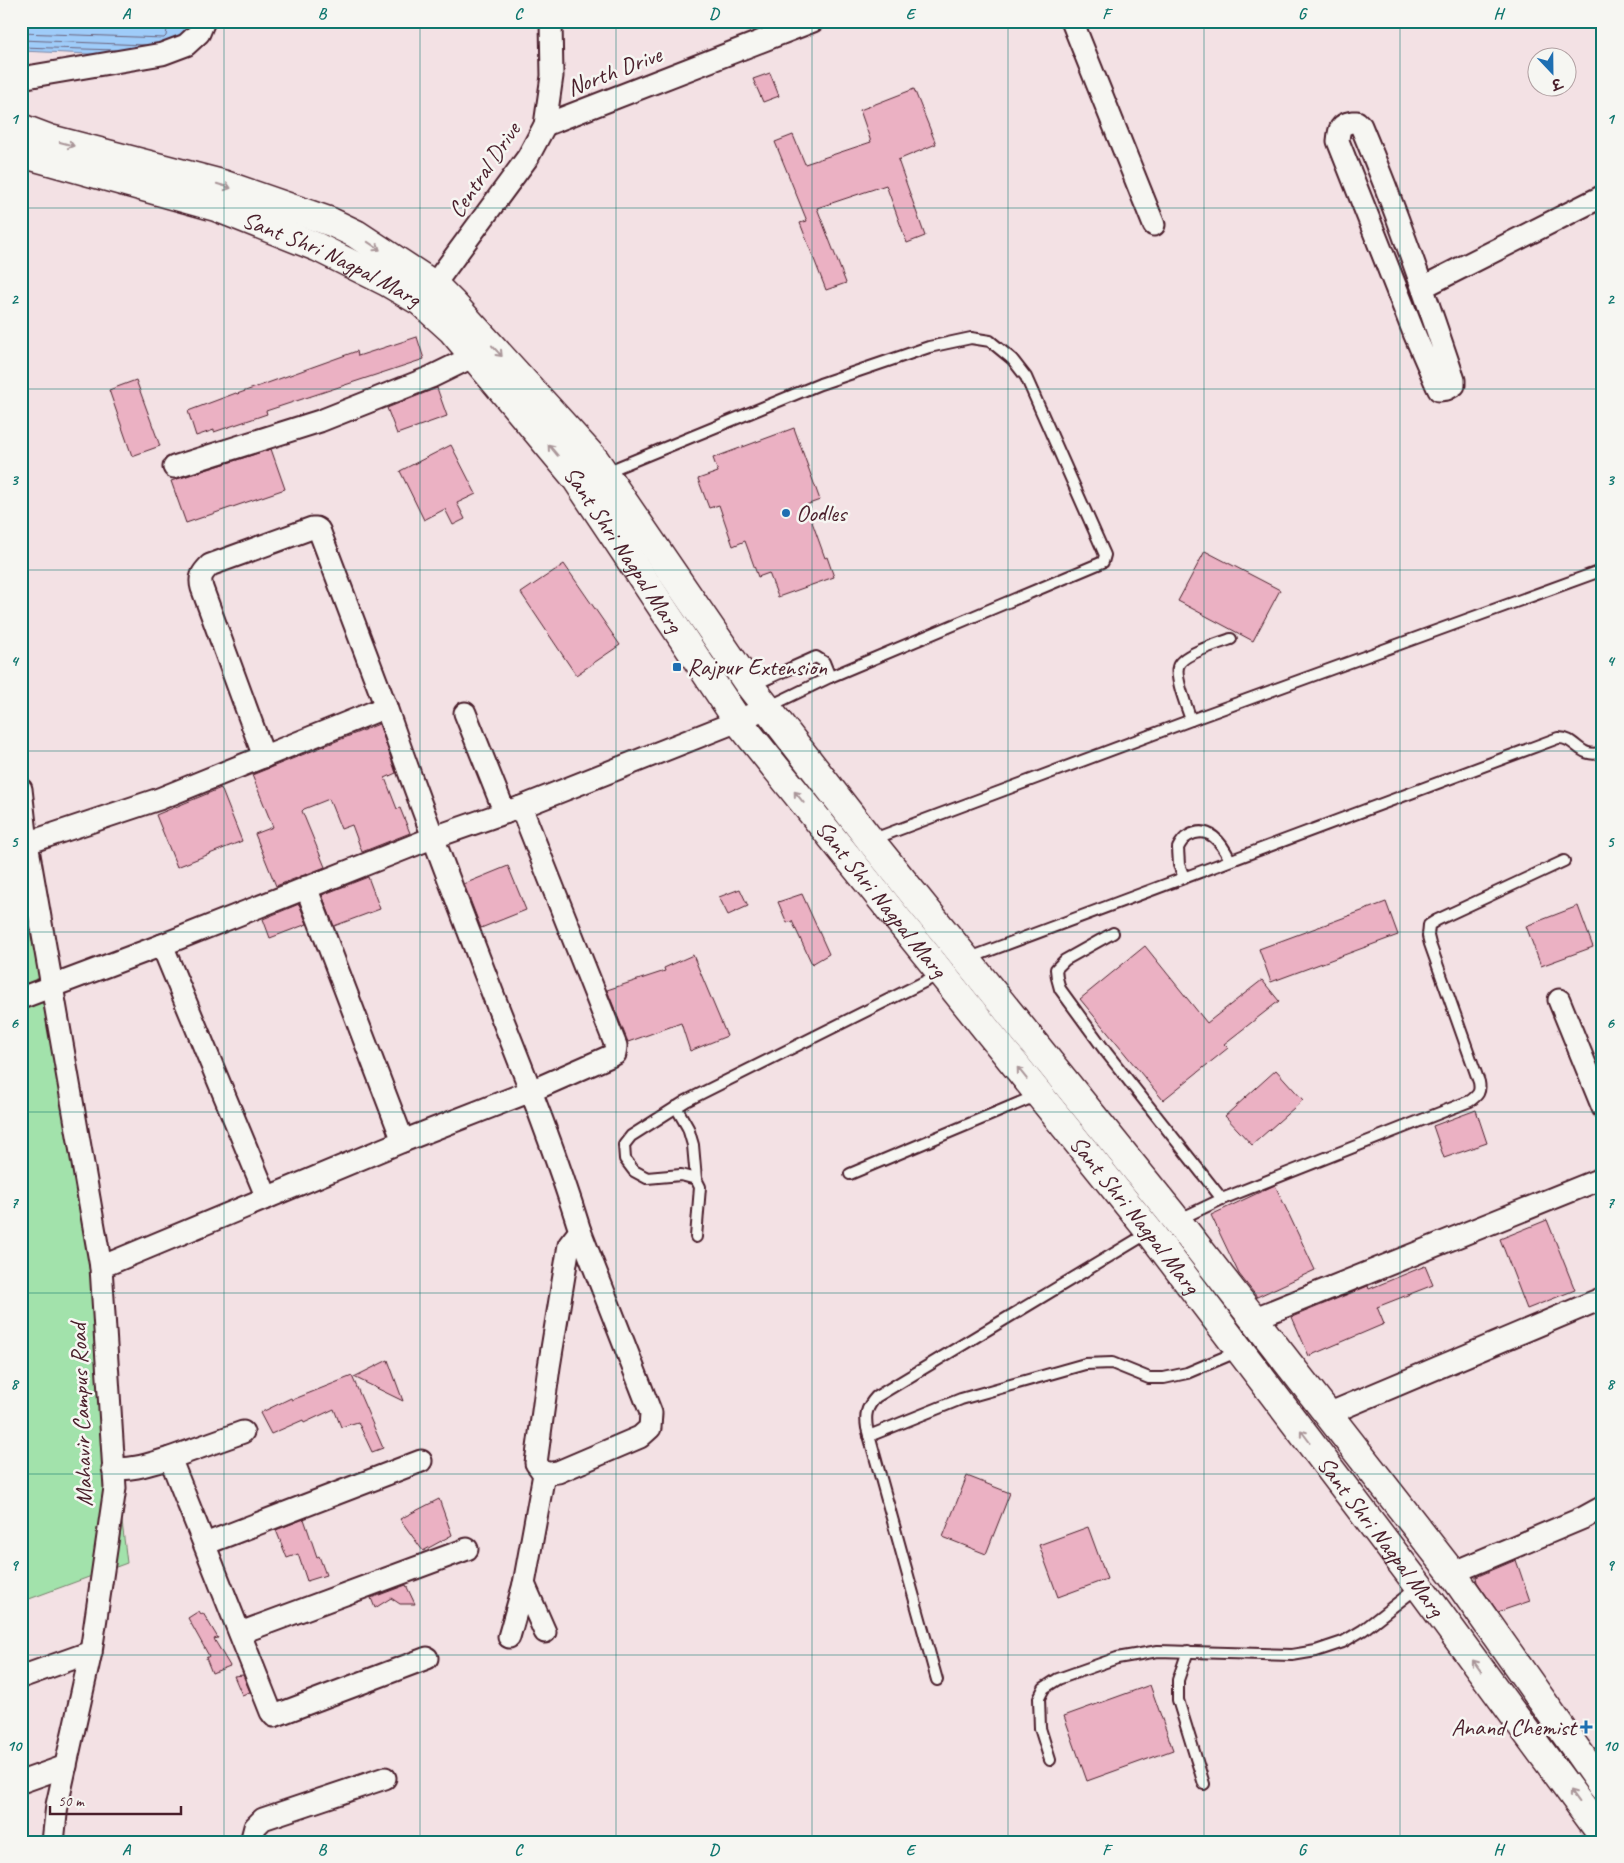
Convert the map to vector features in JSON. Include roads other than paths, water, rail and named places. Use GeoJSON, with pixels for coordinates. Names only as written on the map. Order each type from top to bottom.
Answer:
{"type":"FeatureCollection","features":[{"type":"Feature","properties":{"kind":"main road","name":"Sant Shri Nagpal Marg"},"geometry":{"type":"LineString","coordinates":[[21,128],[50,139],[222,184],[330,222],[356,234],[501,356],[595,460],[750,686],[966,959],[1164,1222],[1197,1295],[1419,1586],[1603,1836]]}},
{"type":"Feature","properties":{"kind":"main road","name":"Sant Shri Nagpal Marg"},"geometry":{"type":"LineString","coordinates":[[24,156],[216,208],[317,247],[387,282],[428,294],[452,330],[576,476],[738,721],[1038,1094],[1220,1276],[1452,1573],[1594,1760],[1603,1787]]}},
{"type":"Feature","properties":{"kind":"main road"},"geometry":{"type":"LineString","coordinates":[[1197,1295],[1196,1281],[1200,1276],[1213,1273],[1220,1276]]}},
{"type":"Feature","properties":{"kind":"street"},"geometry":{"type":"LineString","coordinates":[[21,78],[162,54],[186,45],[199,33],[204,21]]}},
{"type":"Feature","properties":{"kind":"street","name":"Central Drive"},"geometry":{"type":"LineString","coordinates":[[428,294],[528,157],[545,125],[552,76],[551,21]]}},
{"type":"Feature","properties":{"kind":"street","name":"North Drive"},"geometry":{"type":"LineString","coordinates":[[545,125],[813,21]]}},
{"type":"Feature","properties":{"kind":"street"},"geometry":{"type":"LineString","coordinates":[[1072,21],[1154,225]]}},
{"type":"Feature","properties":{"kind":"street"},"geometry":{"type":"LineString","coordinates":[[1358,122],[1361,126],[1378,166],[1423,288],[1454,380],[1454,385],[1446,389],[1439,390],[1437,386],[1338,141],[1340,127],[1344,124],[1358,122]]}},
{"type":"Feature","properties":{"kind":"street"},"geometry":{"type":"LineString","coordinates":[[1423,288],[1603,196]]}},
{"type":"Feature","properties":{"kind":"street"},"geometry":{"type":"LineString","coordinates":[[174,466],[320,421],[430,378],[474,356]]}},
{"type":"Feature","properties":{"kind":"street"},"geometry":{"type":"LineString","coordinates":[[264,757],[200,579],[203,571],[210,565],[316,528],[319,530],[386,707],[432,838],[531,1091],[580,1231],[651,1413],[650,1428],[640,1437],[558,1472],[544,1474]]}},
{"type":"Feature","properties":{"kind":"street"},"geometry":{"type":"LineString","coordinates":[[27,843],[159,799],[386,707]]}},
{"type":"Feature","properties":{"kind":"street"},"geometry":{"type":"LineString","coordinates":[[21,998],[162,945],[432,838],[513,810],[738,721],[767,707]]}},
{"type":"Feature","properties":{"kind":"street"},"geometry":{"type":"LineString","coordinates":[[101,1267],[403,1141],[531,1091],[612,1056],[617,1051],[513,810],[465,713]]}},
{"type":"Feature","properties":{"kind":"street","name":"Mahavir Campus Road"},"geometry":{"type":"LineString","coordinates":[[21,789],[27,843],[101,1267],[115,1488],[91,1652],[57,1805],[53,1842]]}},
{"type":"Feature","properties":{"kind":"street"},"geometry":{"type":"LineString","coordinates":[[306,887],[403,1141]]}},
{"type":"Feature","properties":{"kind":"street"},"geometry":{"type":"LineString","coordinates":[[162,945],[268,1198]]}},
{"type":"Feature","properties":{"kind":"street"},"geometry":{"type":"LineString","coordinates":[[1559,1000],[1603,1108]]}},
{"type":"Feature","properties":{"kind":"street"},"geometry":{"type":"LineString","coordinates":[[1253,1319],[1603,1178]]}},
{"type":"Feature","properties":{"kind":"street"},"geometry":{"type":"LineString","coordinates":[[509,1637],[524,1584],[544,1474],[536,1463],[549,1367],[569,1245],[580,1231]]}},
{"type":"Feature","properties":{"kind":"street"},"geometry":{"type":"LineString","coordinates":[[1328,1414],[1603,1298]]}},
{"type":"Feature","properties":{"kind":"street"},"geometry":{"type":"LineString","coordinates":[[114,1468],[124,1470],[170,1458],[243,1432]]}},
{"type":"Feature","properties":{"kind":"street"},"geometry":{"type":"LineString","coordinates":[[170,1458],[274,1716],[427,1658]]}},
{"type":"Feature","properties":{"kind":"street"},"geometry":{"type":"LineString","coordinates":[[205,1544],[421,1461]]}},
{"type":"Feature","properties":{"kind":"street"},"geometry":{"type":"LineString","coordinates":[[1452,1573],[1583,1518],[1603,1507]]}},
{"type":"Feature","properties":{"kind":"street"},"geometry":{"type":"LineString","coordinates":[[240,1633],[467,1549]]}},
{"type":"Feature","properties":{"kind":"street"},"geometry":{"type":"LineString","coordinates":[[524,1584],[546,1632]]}},
{"type":"Feature","properties":{"kind":"street"},"geometry":{"type":"LineString","coordinates":[[21,1677],[91,1652]]}},
{"type":"Feature","properties":{"kind":"street"},"geometry":{"type":"LineString","coordinates":[[21,1782],[66,1766]]}},
{"type":"Feature","properties":{"kind":"street"},"geometry":{"type":"LineString","coordinates":[[251,1842],[255,1826],[263,1819],[385,1778]]}},
{"type":"Feature","properties":{"kind":"lane"},"geometry":{"type":"LineString","coordinates":[[603,473],[820,384],[929,347],[971,338],[990,341],[1012,359],[1026,377],[1105,555],[1103,562],[830,676],[767,707]]}},
{"type":"Feature","properties":{"kind":"lane"},"geometry":{"type":"LineString","coordinates":[[870,840],[1191,720],[1603,570]]}},
{"type":"Feature","properties":{"kind":"lane"},"geometry":{"type":"LineString","coordinates":[[1191,720],[1179,679],[1178,668],[1181,661],[1188,656],[1231,639]]}},
{"type":"Feature","properties":{"kind":"lane"},"geometry":{"type":"LineString","coordinates":[[750,686],[816,657],[824,662],[830,676]]}},
{"type":"Feature","properties":{"kind":"lane"},"geometry":{"type":"LineString","coordinates":[[966,959],[1558,738],[1567,739],[1589,754],[1603,752]]}},
{"type":"Feature","properties":{"kind":"lane"},"geometry":{"type":"LineString","coordinates":[[1184,877],[1179,865],[1178,848],[1187,836],[1201,833],[1214,836],[1223,846],[1230,860]]}},
{"type":"Feature","properties":{"kind":"lane"},"geometry":{"type":"LineString","coordinates":[[937,1680],[869,1436],[865,1417],[868,1406],[876,1397],[1164,1222],[1470,1101],[1478,1096],[1479,1082],[1430,944],[1428,936],[1429,925],[1564,861]]}},
{"type":"Feature","properties":{"kind":"lane"},"geometry":{"type":"LineString","coordinates":[[1113,933],[1065,960],[1056,968],[1060,989],[1106,1052],[1222,1199]]}},
{"type":"Feature","properties":{"kind":"lane"},"geometry":{"type":"LineString","coordinates":[[696,1179],[681,1175],[647,1178],[634,1171],[625,1159],[624,1145],[631,1136],[676,1107],[941,973]]}},
{"type":"Feature","properties":{"kind":"lane"},"geometry":{"type":"LineString","coordinates":[[850,1174],[1038,1094]]}},
{"type":"Feature","properties":{"kind":"lane"},"geometry":{"type":"LineString","coordinates":[[676,1107],[688,1128],[696,1179],[700,1187],[696,1237]]}},
{"type":"Feature","properties":{"kind":"lane"},"geometry":{"type":"LineString","coordinates":[[869,1436],[961,1399],[1084,1364],[1112,1363],[1149,1378],[1164,1378],[1187,1373],[1240,1350]]}},
{"type":"Feature","properties":{"kind":"lane"},"geometry":{"type":"LineString","coordinates":[[1050,1760],[1040,1728],[1038,1708],[1039,1698],[1044,1688],[1058,1679],[1075,1671],[1117,1658],[1158,1651],[1292,1655],[1316,1651],[1342,1642],[1363,1630],[1419,1586]]}},
{"type":"Feature","properties":{"kind":"lane"},"geometry":{"type":"LineString","coordinates":[[1188,1652],[1178,1680],[1178,1700],[1204,1784]]}},
{"type":"Feature","properties":{"kind":"water"},"geometry":{"type":"Polygon","coordinates":[[[21,21],[186,21],[183,58],[21,51],[21,21]]]}},
{"type":"Feature","properties":{"kind":"place","name":"Oodles"},"geometry":{"type":"Point","coordinates":[786,513]}},
{"type":"Feature","properties":{"kind":"place","name":"Rajpur Extension"},"geometry":{"type":"Point","coordinates":[677,667]}},
{"type":"Feature","properties":{"kind":"place","name":"Anand Chemist"},"geometry":{"type":"Point","coordinates":[1586,1727]}}]}
